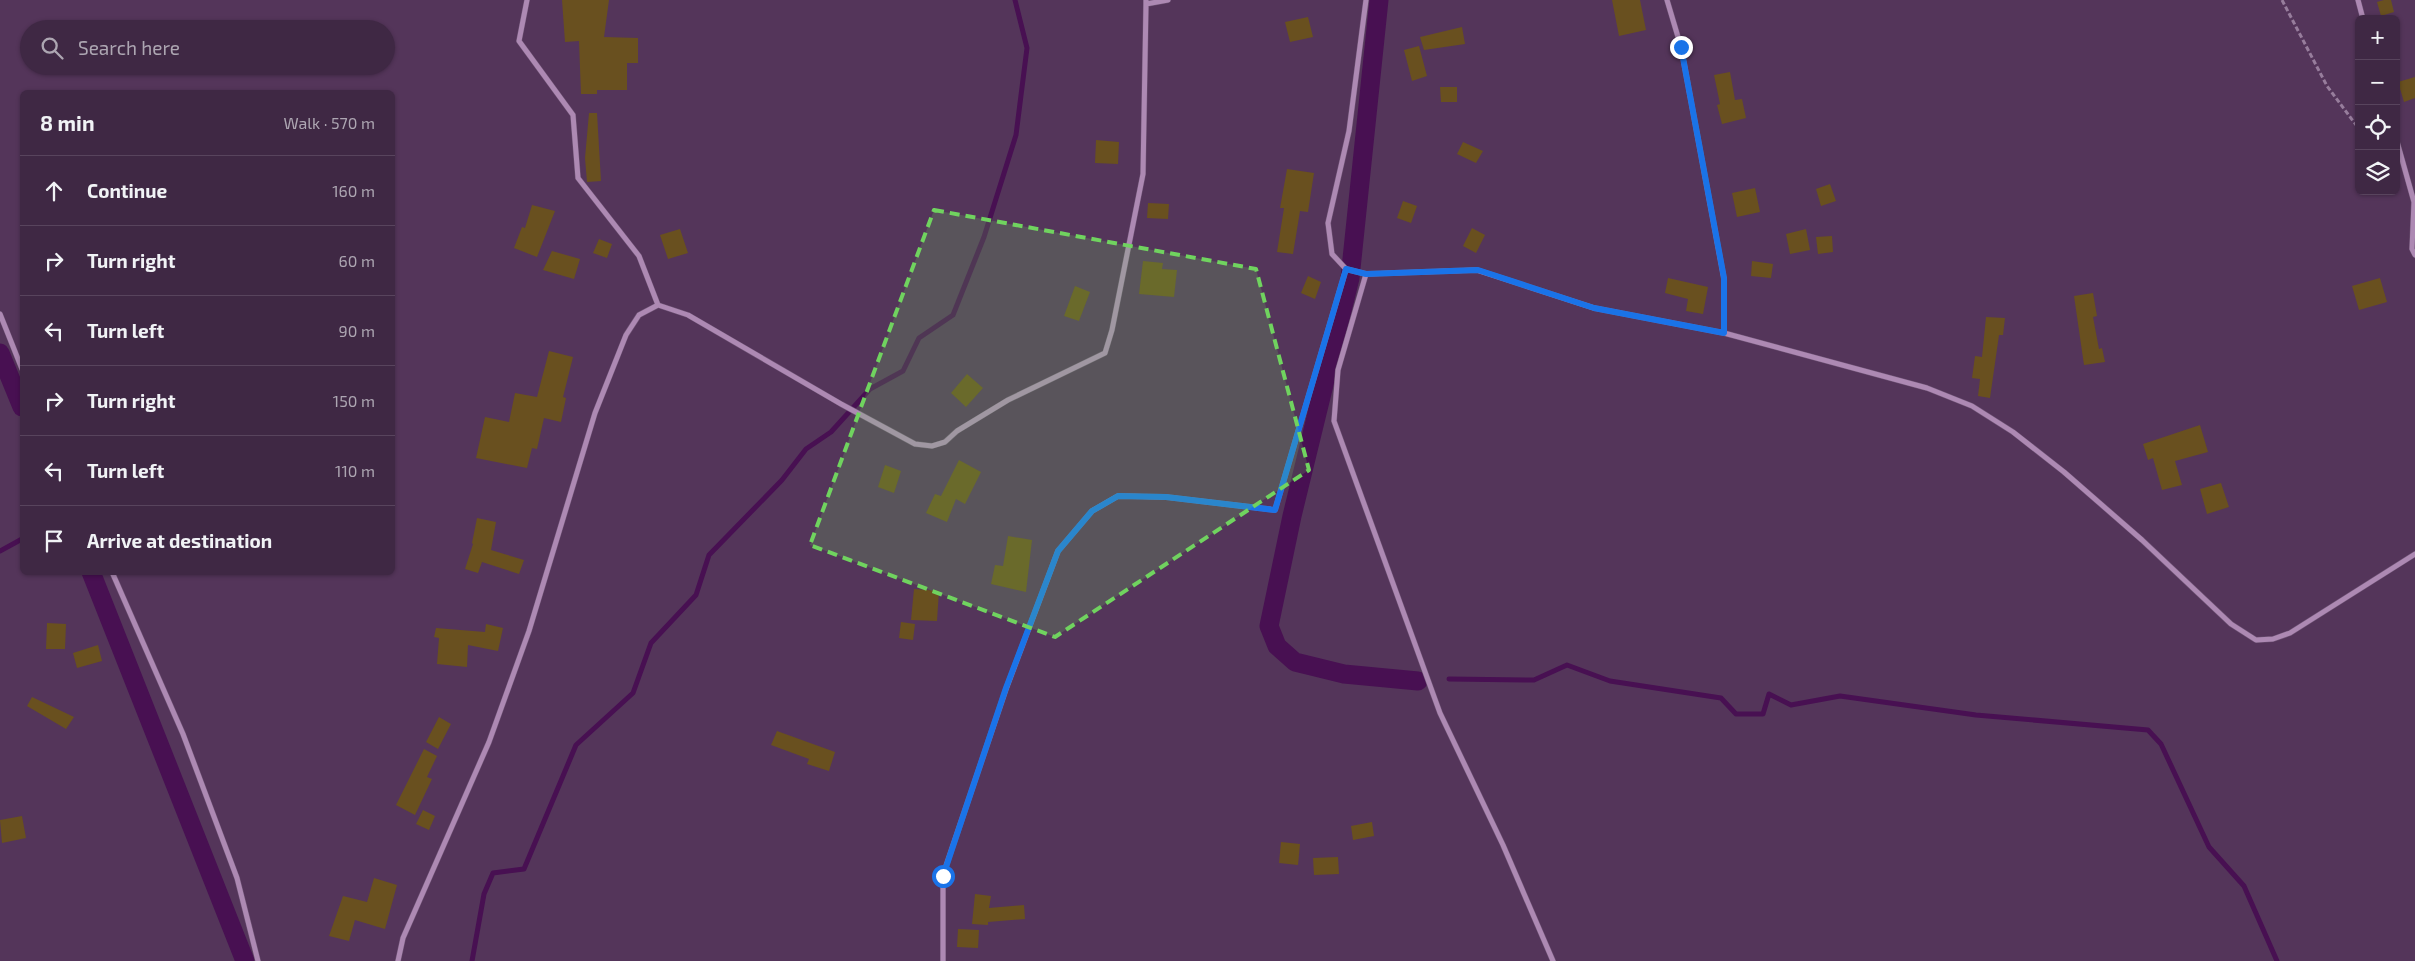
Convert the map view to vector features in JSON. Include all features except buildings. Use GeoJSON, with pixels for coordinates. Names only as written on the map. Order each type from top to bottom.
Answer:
{"type":"FeatureCollection","features":[{"type":"Feature","properties":{"kind":"street"},"geometry":{"type":"LineString","coordinates":[[526,0],[519,41],[573,116],[578,178],[639,256],[658,305]]}},
{"type":"Feature","properties":{"kind":"street"},"geometry":{"type":"LineString","coordinates":[[398,961],[403,938],[489,742],[529,631],[595,413],[626,335],[639,315],[658,305],[688,315],[840,404],[915,444],[932,446],[945,442],[1008,400],[1105,353],[1112,330],[1143,174],[1146,2],[1168,0]]}},
{"type":"Feature","properties":{"kind":"street"},"geometry":{"type":"LineString","coordinates":[[1366,0],[1349,131],[1328,223],[1332,254],[1346,269],[1366,274],[1478,270],[1594,308],[1724,333],[1927,388],[1972,406],[2013,432],[2064,472],[2142,540],[2231,624],[2256,640],[2273,639],[2290,633],[2415,554]]}},
{"type":"Feature","properties":{"kind":"street"},"geometry":{"type":"LineString","coordinates":[[1667,0],[1681,47],[1724,278],[1724,333]]}},
{"type":"Feature","properties":{"kind":"street"},"geometry":{"type":"LineString","coordinates":[[2358,0],[2363,15]]}},
{"type":"Feature","properties":{"kind":"street"},"geometry":{"type":"LineString","coordinates":[[2399,150],[2414,202],[2412,248],[2415,255]]}},
{"type":"Feature","properties":{"kind":"street"},"geometry":{"type":"LineString","coordinates":[[943,961],[943,876],[1006,688],[1058,551],[1092,511],[1118,496],[1166,497],[1275,510],[1346,269]]}},
{"type":"Feature","properties":{"kind":"street"},"geometry":{"type":"LineString","coordinates":[[1366,274],[1338,370],[1334,421],[1440,714],[1503,845],[1553,961]]}},
{"type":"Feature","properties":{"kind":"street"},"geometry":{"type":"LineString","coordinates":[[0,314],[20,364]]}},
{"type":"Feature","properties":{"kind":"street"},"geometry":{"type":"LineString","coordinates":[[113,575],[183,734],[227,851],[237,878],[258,961]]}},
{"type":"Feature","properties":{"kind":"path"},"geometry":{"type":"LineString","coordinates":[[2282,0],[2327,86],[2355,124]]}},
{"type":"Feature","properties":{"kind":"highlighted area"},"geometry":{"type":"Polygon","coordinates":[[[934,210],[1256,269],[1309,470],[1055,637],[810,545],[934,210]]]}},
{"type":"Feature","properties":{"kind":"waterway"},"geometry":{"type":"LineString","coordinates":[[472,961],[484,894],[493,873],[524,869],[576,745],[633,693],[651,643],[696,595],[709,555],[782,480],[806,449],[831,432],[870,389],[903,371],[919,338],[953,315],[984,237],[1016,135],[1027,48],[1015,0]]}},
{"type":"Feature","properties":{"kind":"waterway"},"geometry":{"type":"LineString","coordinates":[[1379,0],[1350,278],[1292,516],[1269,626],[1277,646],[1295,662],[1344,674],[1418,681]]}},
{"type":"Feature","properties":{"kind":"waterway"},"geometry":{"type":"LineString","coordinates":[[0,353],[20,402]]}},
{"type":"Feature","properties":{"kind":"waterway"},"geometry":{"type":"LineString","coordinates":[[0,551],[20,540]]}},
{"type":"Feature","properties":{"kind":"waterway"},"geometry":{"type":"LineString","coordinates":[[92,575],[245,961]]}},
{"type":"Feature","properties":{"kind":"waterway"},"geometry":{"type":"LineString","coordinates":[[1449,679],[1534,680],[1567,665],[1610,681],[1721,698],[1736,714],[1763,714],[1769,694],[1791,705],[1840,696],[1976,715],[2148,730],[2161,744],[2209,847],[2244,886],[2277,961]]}},
{"type":"Feature","properties":{"kind":"route"},"geometry":{"type":"LineString","coordinates":[[943,876],[1006,688],[1058,551],[1092,511],[1118,496],[1166,497],[1275,510],[1346,269],[1366,274],[1478,270],[1594,308],[1724,333],[1724,278],[1681,47]]}}]}
